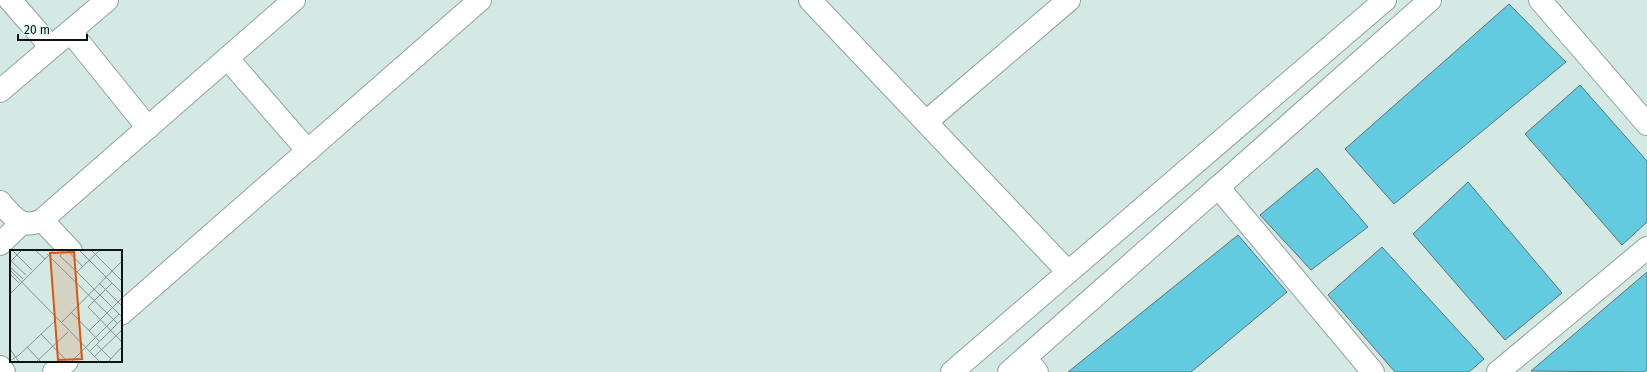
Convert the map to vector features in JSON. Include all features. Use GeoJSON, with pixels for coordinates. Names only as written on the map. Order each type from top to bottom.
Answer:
{"type":"FeatureCollection","features":[{"type":"Feature","properties":{"kind":"street"},"geometry":{"type":"LineString","coordinates":[[10,0],[51,47]]}},
{"type":"Feature","properties":{"kind":"street"},"geometry":{"type":"LineString","coordinates":[[0,91],[107,0]]}},
{"type":"Feature","properties":{"kind":"street"},"geometry":{"type":"LineString","coordinates":[[0,244],[32,222],[148,128],[294,0]]}},
{"type":"Feature","properties":{"kind":"street"},"geometry":{"type":"LineString","coordinates":[[122,310],[308,151],[480,0]]}},
{"type":"Feature","properties":{"kind":"street"},"geometry":{"type":"LineString","coordinates":[[810,0],[1068,272]]}},
{"type":"Feature","properties":{"kind":"street"},"geometry":{"type":"LineString","coordinates":[[926,122],[1069,0]]}},
{"type":"Feature","properties":{"kind":"street"},"geometry":{"type":"LineString","coordinates":[[952,372],[1385,0]]}},
{"type":"Feature","properties":{"kind":"street"},"geometry":{"type":"LineString","coordinates":[[1009,372],[1031,365],[1218,188],[1430,0]]}},
{"type":"Feature","properties":{"kind":"street"},"geometry":{"type":"LineString","coordinates":[[1540,0],[1647,124]]}},
{"type":"Feature","properties":{"kind":"street"},"geometry":{"type":"LineString","coordinates":[[70,31],[148,128]]}},
{"type":"Feature","properties":{"kind":"street"},"geometry":{"type":"LineString","coordinates":[[228,59],[308,151]]}},
{"type":"Feature","properties":{"kind":"street"},"geometry":{"type":"LineString","coordinates":[[1218,188],[1373,372]]}},
{"type":"Feature","properties":{"kind":"street"},"geometry":{"type":"LineString","coordinates":[[0,202],[16,220],[32,222],[70,250]]}},
{"type":"Feature","properties":{"kind":"street"},"geometry":{"type":"LineString","coordinates":[[1498,372],[1647,248]]}},
{"type":"Feature","properties":{"kind":"street"},"geometry":{"type":"LineString","coordinates":[[54,372],[66,362]]}},
{"type":"Feature","properties":{"kind":"street"},"geometry":{"type":"LineString","coordinates":[[0,367],[4,372]]}},
{"type":"Feature","properties":{"kind":"building"},"geometry":{"type":"Polygon","coordinates":[[[1509,4],[1566,62],[1394,204],[1345,149],[1509,4]]]}},
{"type":"Feature","properties":{"kind":"building"},"geometry":{"type":"Polygon","coordinates":[[[1580,85],[1647,161],[1647,222],[1622,245],[1525,134],[1580,85]]]}},
{"type":"Feature","properties":{"kind":"building"},"geometry":{"type":"Polygon","coordinates":[[[1317,168],[1368,227],[1311,270],[1260,215],[1317,168]]]}},
{"type":"Feature","properties":{"kind":"building"},"geometry":{"type":"Polygon","coordinates":[[[1468,182],[1562,293],[1505,340],[1413,234],[1468,182]]]}},
{"type":"Feature","properties":{"kind":"building"},"geometry":{"type":"Polygon","coordinates":[[[1238,235],[1287,292],[1191,372],[1068,372],[1238,235]]]}},
{"type":"Feature","properties":{"kind":"building"},"geometry":{"type":"Polygon","coordinates":[[[1382,247],[1484,359],[1469,372],[1395,372],[1328,295],[1382,247]]]}},
{"type":"Feature","properties":{"kind":"building"},"geometry":{"type":"Polygon","coordinates":[[[1647,272],[1647,370],[1644,372],[1531,371],[1647,272]]]}}]}
